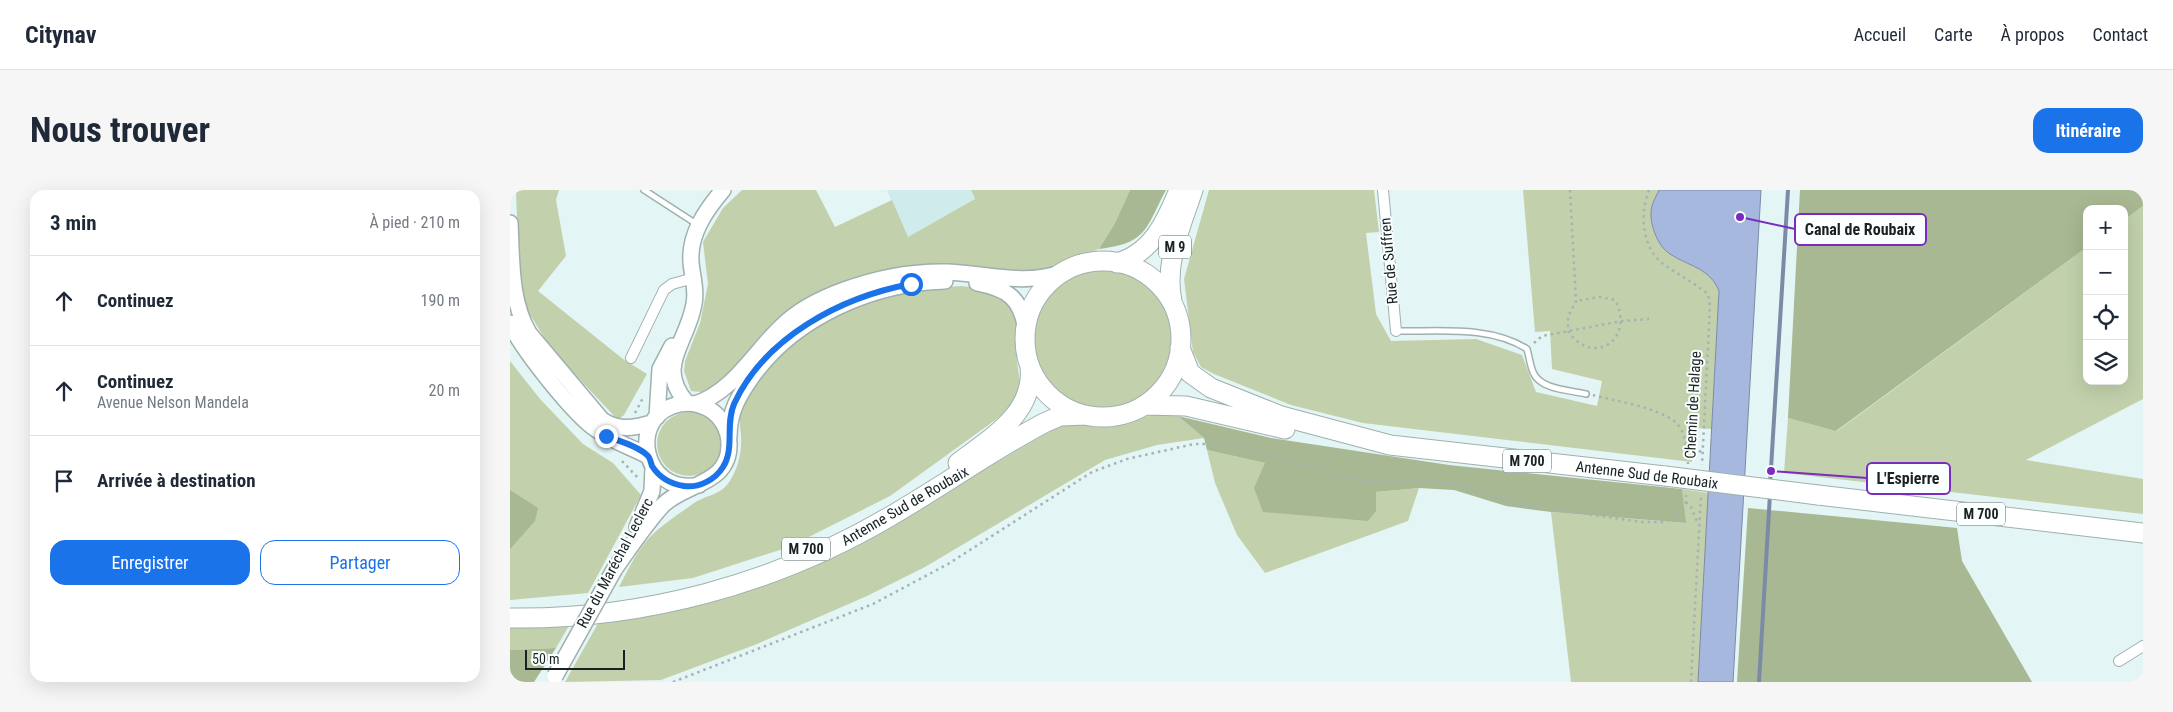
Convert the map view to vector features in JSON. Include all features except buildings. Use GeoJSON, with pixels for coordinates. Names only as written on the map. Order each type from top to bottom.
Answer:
{"type":"FeatureCollection","features":[{"type":"Feature","properties":{"kind":"highway","name":"M 9"},"geometry":{"type":"LineString","coordinates":[[1117,262],[1133,257],[1149,245],[1161,228],[1180,190]]}},
{"type":"Feature","properties":{"kind":"highway","name":"M 9"},"geometry":{"type":"LineString","coordinates":[[1173,305],[1169,281],[1170,265],[1193,190]]}},
{"type":"Feature","properties":{"kind":"highway"},"geometry":{"type":"LineString","coordinates":[[1117,262],[1131,266],[1150,277],[1165,292],[1173,305],[1179,323],[1180,348],[1175,368],[1169,380],[1156,396],[1145,405],[1116,416],[1086,416],[1069,410],[1054,400],[1038,382],[1030,366],[1026,348],[1026,330],[1030,312],[1038,296],[1050,282],[1064,272],[1087,263],[1117,262]]}},
{"type":"Feature","properties":{"kind":"highway","name":"Antenne Sud de Roubaix"},"geometry":{"type":"LineString","coordinates":[[1180,348],[1190,373],[1211,388],[1282,416],[1390,445],[2143,533]]}},
{"type":"Feature","properties":{"kind":"highway","name":"Antenne Sud de Roubaix"},"geometry":{"type":"LineString","coordinates":[[510,609],[583,606],[682,590],[761,567],[831,538],[913,493],[985,442],[1024,404],[1031,382],[1030,366]]}},
{"type":"Feature","properties":{"kind":"highway","name":"M 700"},"geometry":{"type":"LineString","coordinates":[[1145,405],[1186,406],[1335,439],[1390,445]]}},
{"type":"Feature","properties":{"kind":"highway","name":"Antenne Sud de Roubaix"},"geometry":{"type":"LineString","coordinates":[[510,618],[575,616],[641,608],[690,597],[782,570],[824,552],[889,518],[1044,423],[1060,416],[1086,416]]}},
{"type":"Feature","properties":{"kind":"street"},"geometry":{"type":"LineString","coordinates":[[723,190],[698,226],[690,251],[694,278],[693,310],[672,369],[674,385],[691,404],[707,408],[717,415],[724,425],[728,437]]}},
{"type":"Feature","properties":{"kind":"street","name":"Rue de Suffren"},"geometry":{"type":"LineString","coordinates":[[1383,190],[1396,331]]}},
{"type":"Feature","properties":{"kind":"street"},"geometry":{"type":"LineString","coordinates":[[510,223],[515,301],[520,319],[529,333],[602,420],[617,427],[626,428],[655,420],[671,407],[691,404],[709,398],[725,386],[783,325],[794,316],[818,301],[847,289],[912,273],[961,273],[1036,280],[1064,272]]}},
{"type":"Feature","properties":{"kind":"street"},"geometry":{"type":"LineString","coordinates":[[631,358],[664,290],[672,284],[694,278]]}},
{"type":"Feature","properties":{"kind":"street"},"geometry":{"type":"LineString","coordinates":[[614,570],[661,506],[677,493],[715,476],[723,467],[729,449],[728,437],[731,412],[740,394],[777,348],[809,323],[865,296],[896,287],[927,282],[979,283],[1000,289],[1017,301],[1023,314],[1026,330]]}},
{"type":"Feature","properties":{"kind":"street"},"geometry":{"type":"LineString","coordinates":[[650,461],[647,437],[655,420],[660,369],[693,310]]}},
{"type":"Feature","properties":{"kind":"street"},"geometry":{"type":"LineString","coordinates":[[510,323],[524,347],[588,424],[650,461],[663,478],[673,483],[688,486],[698,485]]}},
{"type":"Feature","properties":{"kind":"street","name":"Rue du Maréchal Leclerc"},"geometry":{"type":"LineString","coordinates":[[553,679],[614,570],[651,496],[654,484],[650,461]]}},
{"type":"Feature","properties":{"kind":"street"},"geometry":{"type":"LineString","coordinates":[[2119,661],[2143,646]]}},
{"type":"Feature","properties":{"kind":"lane"},"geometry":{"type":"LineString","coordinates":[[644,190],[698,226]]}},
{"type":"Feature","properties":{"kind":"lane"},"geometry":{"type":"LineString","coordinates":[[1396,331],[1454,331],[1512,339],[1527,349],[1533,373],[1539,381],[1551,386],[1586,394]]}},
{"type":"Feature","properties":{"kind":"path"},"geometry":{"type":"LineString","coordinates":[[1570,190],[1576,301],[1568,317],[1568,331],[1581,344],[1600,349],[1613,342],[1622,321],[1620,309],[1615,300],[1600,297],[1576,301]]}},
{"type":"Feature","properties":{"kind":"path","name":"Chemin de Halage"},"geometry":{"type":"LineString","coordinates":[[1649,190],[1644,202],[1643,224],[1648,244],[1660,262],[1708,294],[1710,306],[1702,469]]}},
{"type":"Feature","properties":{"kind":"path"},"geometry":{"type":"LineString","coordinates":[[1527,349],[1542,336],[1622,321],[1649,319]]}},
{"type":"Feature","properties":{"kind":"path"},"geometry":{"type":"LineString","coordinates":[[1586,394],[1654,412],[1675,421],[1684,435],[1688,469]]}},
{"type":"Feature","properties":{"kind":"path"},"geometry":{"type":"LineString","coordinates":[[673,682],[873,604],[948,564],[1092,472],[1127,459],[1194,444],[1224,444],[1244,448],[1364,482],[1417,480],[1454,484],[1512,503],[1641,522],[1665,522],[1679,514],[1686,502],[1686,494]]}},
{"type":"Feature","properties":{"kind":"path"},"geometry":{"type":"LineString","coordinates":[[1687,457],[1703,450]]}},
{"type":"Feature","properties":{"kind":"path"},"geometry":{"type":"LineString","coordinates":[[1691,682],[1701,488]]}},
{"type":"Feature","properties":{"kind":"path"},"geometry":{"type":"LineString","coordinates":[[1686,502],[1691,507],[1699,527]]}},
{"type":"Feature","properties":{"kind":"shaded area"},"geometry":{"type":"Polygon","coordinates":[[[887,190],[971,190],[975,199],[908,238],[887,190]]]}},
{"type":"Feature","properties":{"kind":"green space"},"geometry":{"type":"Polygon","coordinates":[[[516,190],[559,190],[556,200],[566,256],[538,291],[623,359],[647,374],[624,415],[618,420],[552,350],[524,305],[519,276],[516,190]]]}},
{"type":"Feature","properties":{"kind":"green space"},"geometry":{"type":"Polygon","coordinates":[[[742,190],[816,190],[835,227],[892,200],[908,237],[975,199],[971,190],[1130,190],[1115,223],[1099,249],[1065,260],[1035,275],[916,268],[854,278],[791,311],[712,390],[691,391],[684,371],[685,361],[700,323],[708,284],[703,242],[723,208],[742,190]]]}},
{"type":"Feature","properties":{"kind":"green space"},"geometry":{"type":"Polygon","coordinates":[[[1130,190],[1166,190],[1143,232],[1127,243],[1099,249],[1115,223],[1130,190]]]}},
{"type":"Feature","properties":{"kind":"green space"},"geometry":{"type":"Polygon","coordinates":[[[1209,190],[1374,190],[1379,232],[1366,233],[1376,314],[1391,341],[1476,339],[1522,355],[1536,392],[1597,406],[1602,381],[1552,369],[1550,331],[1535,332],[1523,190],[1659,190],[1651,212],[1653,229],[1658,241],[1670,254],[1704,272],[1715,283],[1719,291],[1712,429],[1694,428],[1692,462],[1363,423],[1291,405],[1214,374],[1201,367],[1193,352],[1184,279],[1209,190]]]}},
{"type":"Feature","properties":{"kind":"green space"},"geometry":{"type":"Polygon","coordinates":[[[1800,190],[2136,190],[2143,200],[2143,206],[2128,217],[2128,205],[2083,205],[2083,250],[1836,431],[1788,418],[1800,190]]]}},
{"type":"Feature","properties":{"kind":"green space"},"geometry":{"type":"Polygon","coordinates":[[[2143,206],[2143,399],[2026,460],[2143,479],[2143,514],[1784,473],[1788,418],[1837,431],[2083,250],[2083,385],[2128,385],[2128,217],[2143,206]]]}},
{"type":"Feature","properties":{"kind":"green space"},"geometry":{"type":"Polygon","coordinates":[[[1103,270],[1129,275],[1152,290],[1167,313],[1172,339],[1167,365],[1152,388],[1129,403],[1103,408],[1077,403],[1054,388],[1039,365],[1034,339],[1039,313],[1054,290],[1077,275],[1103,270]]]}},
{"type":"Feature","properties":{"kind":"green space"},"geometry":{"type":"Polygon","coordinates":[[[962,286],[983,289],[1011,303],[1017,321],[1015,346],[1020,383],[1014,400],[1005,413],[890,496],[789,547],[693,578],[619,587],[636,555],[654,533],[694,503],[720,491],[727,485],[737,468],[740,455],[741,409],[751,390],[764,372],[793,344],[836,316],[860,306],[910,292],[962,286]]]}},
{"type":"Feature","properties":{"kind":"green space"},"geometry":{"type":"Polygon","coordinates":[[[510,361],[540,399],[583,444],[613,463],[641,495],[588,593],[510,600],[510,361]]]}},
{"type":"Feature","properties":{"kind":"green space"},"geometry":{"type":"Polygon","coordinates":[[[689,412],[707,418],[715,426],[721,444],[715,462],[707,470],[689,476],[671,470],[663,462],[657,444],[663,426],[671,418],[689,412]]]}},
{"type":"Feature","properties":{"kind":"green space"},"geometry":{"type":"Polygon","coordinates":[[[1156,414],[1178,416],[1204,438],[1157,445],[1105,460],[925,567],[867,596],[757,644],[661,680],[565,682],[601,618],[872,536],[1062,424],[1074,422],[1109,426],[1156,414]]]}},
{"type":"Feature","properties":{"kind":"green space"},"geometry":{"type":"Polygon","coordinates":[[[1178,416],[1271,438],[1449,465],[1682,489],[1686,523],[1551,512],[1506,506],[1454,490],[1419,488],[1376,492],[1376,511],[1368,521],[1263,512],[1254,488],[1265,463],[1207,450],[1204,438],[1178,416]]]}},
{"type":"Feature","properties":{"kind":"green space"},"geometry":{"type":"Polygon","coordinates":[[[1207,450],[1265,463],[1376,511],[1376,492],[1419,488],[1408,521],[1265,573],[1237,535],[1215,483],[1207,450]]]}},
{"type":"Feature","properties":{"kind":"green space"},"geometry":{"type":"Polygon","coordinates":[[[1682,489],[1709,493],[1698,682],[1571,682],[1551,512],[1685,523],[1682,489]]]}},
{"type":"Feature","properties":{"kind":"green space"},"geometry":{"type":"Polygon","coordinates":[[[510,490],[538,508],[535,521],[510,549],[510,490]]]}},
{"type":"Feature","properties":{"kind":"green space"},"geometry":{"type":"Polygon","coordinates":[[[1748,508],[1957,528],[1962,561],[2032,682],[1737,682],[1748,508]]]}},
{"type":"Feature","properties":{"kind":"green space"},"geometry":{"type":"Polygon","coordinates":[[[510,623],[570,624],[556,648],[510,650],[510,623]]]}},
{"type":"Feature","properties":{"kind":"green space"},"geometry":{"type":"Polygon","coordinates":[[[556,648],[534,682],[510,682],[510,650],[556,648]]]}},
{"type":"Feature","properties":{"kind":"water"},"geometry":{"type":"Polygon","coordinates":[[[1659,190],[1761,190],[1733,682],[1698,682],[1719,291],[1715,283],[1704,272],[1670,254],[1658,241],[1653,229],[1651,212],[1659,190]]]}},
{"type":"Feature","properties":{"kind":"waterway"},"geometry":{"type":"LineString","coordinates":[[1770,485],[1788,190]]}},
{"type":"Feature","properties":{"kind":"waterway"},"geometry":{"type":"LineString","coordinates":[[1759,682],[1770,494]]}},
{"type":"Feature","properties":{"kind":"place","name":"Canal de Roubaix"},"geometry":{"type":"Point","coordinates":[1740,217]}},
{"type":"Feature","properties":{"kind":"place","name":"L'Espierre"},"geometry":{"type":"Point","coordinates":[1771,471]}},
{"type":"Feature","properties":{"kind":"route"},"geometry":{"type":"LineString","coordinates":[[606,436],[648,456],[656,471],[663,478],[673,483],[693,486],[704,483],[719,472],[726,461],[729,449],[729,420],[734,404],[758,368],[777,348],[802,327],[848,303],[865,296],[911,284]]}}]}
